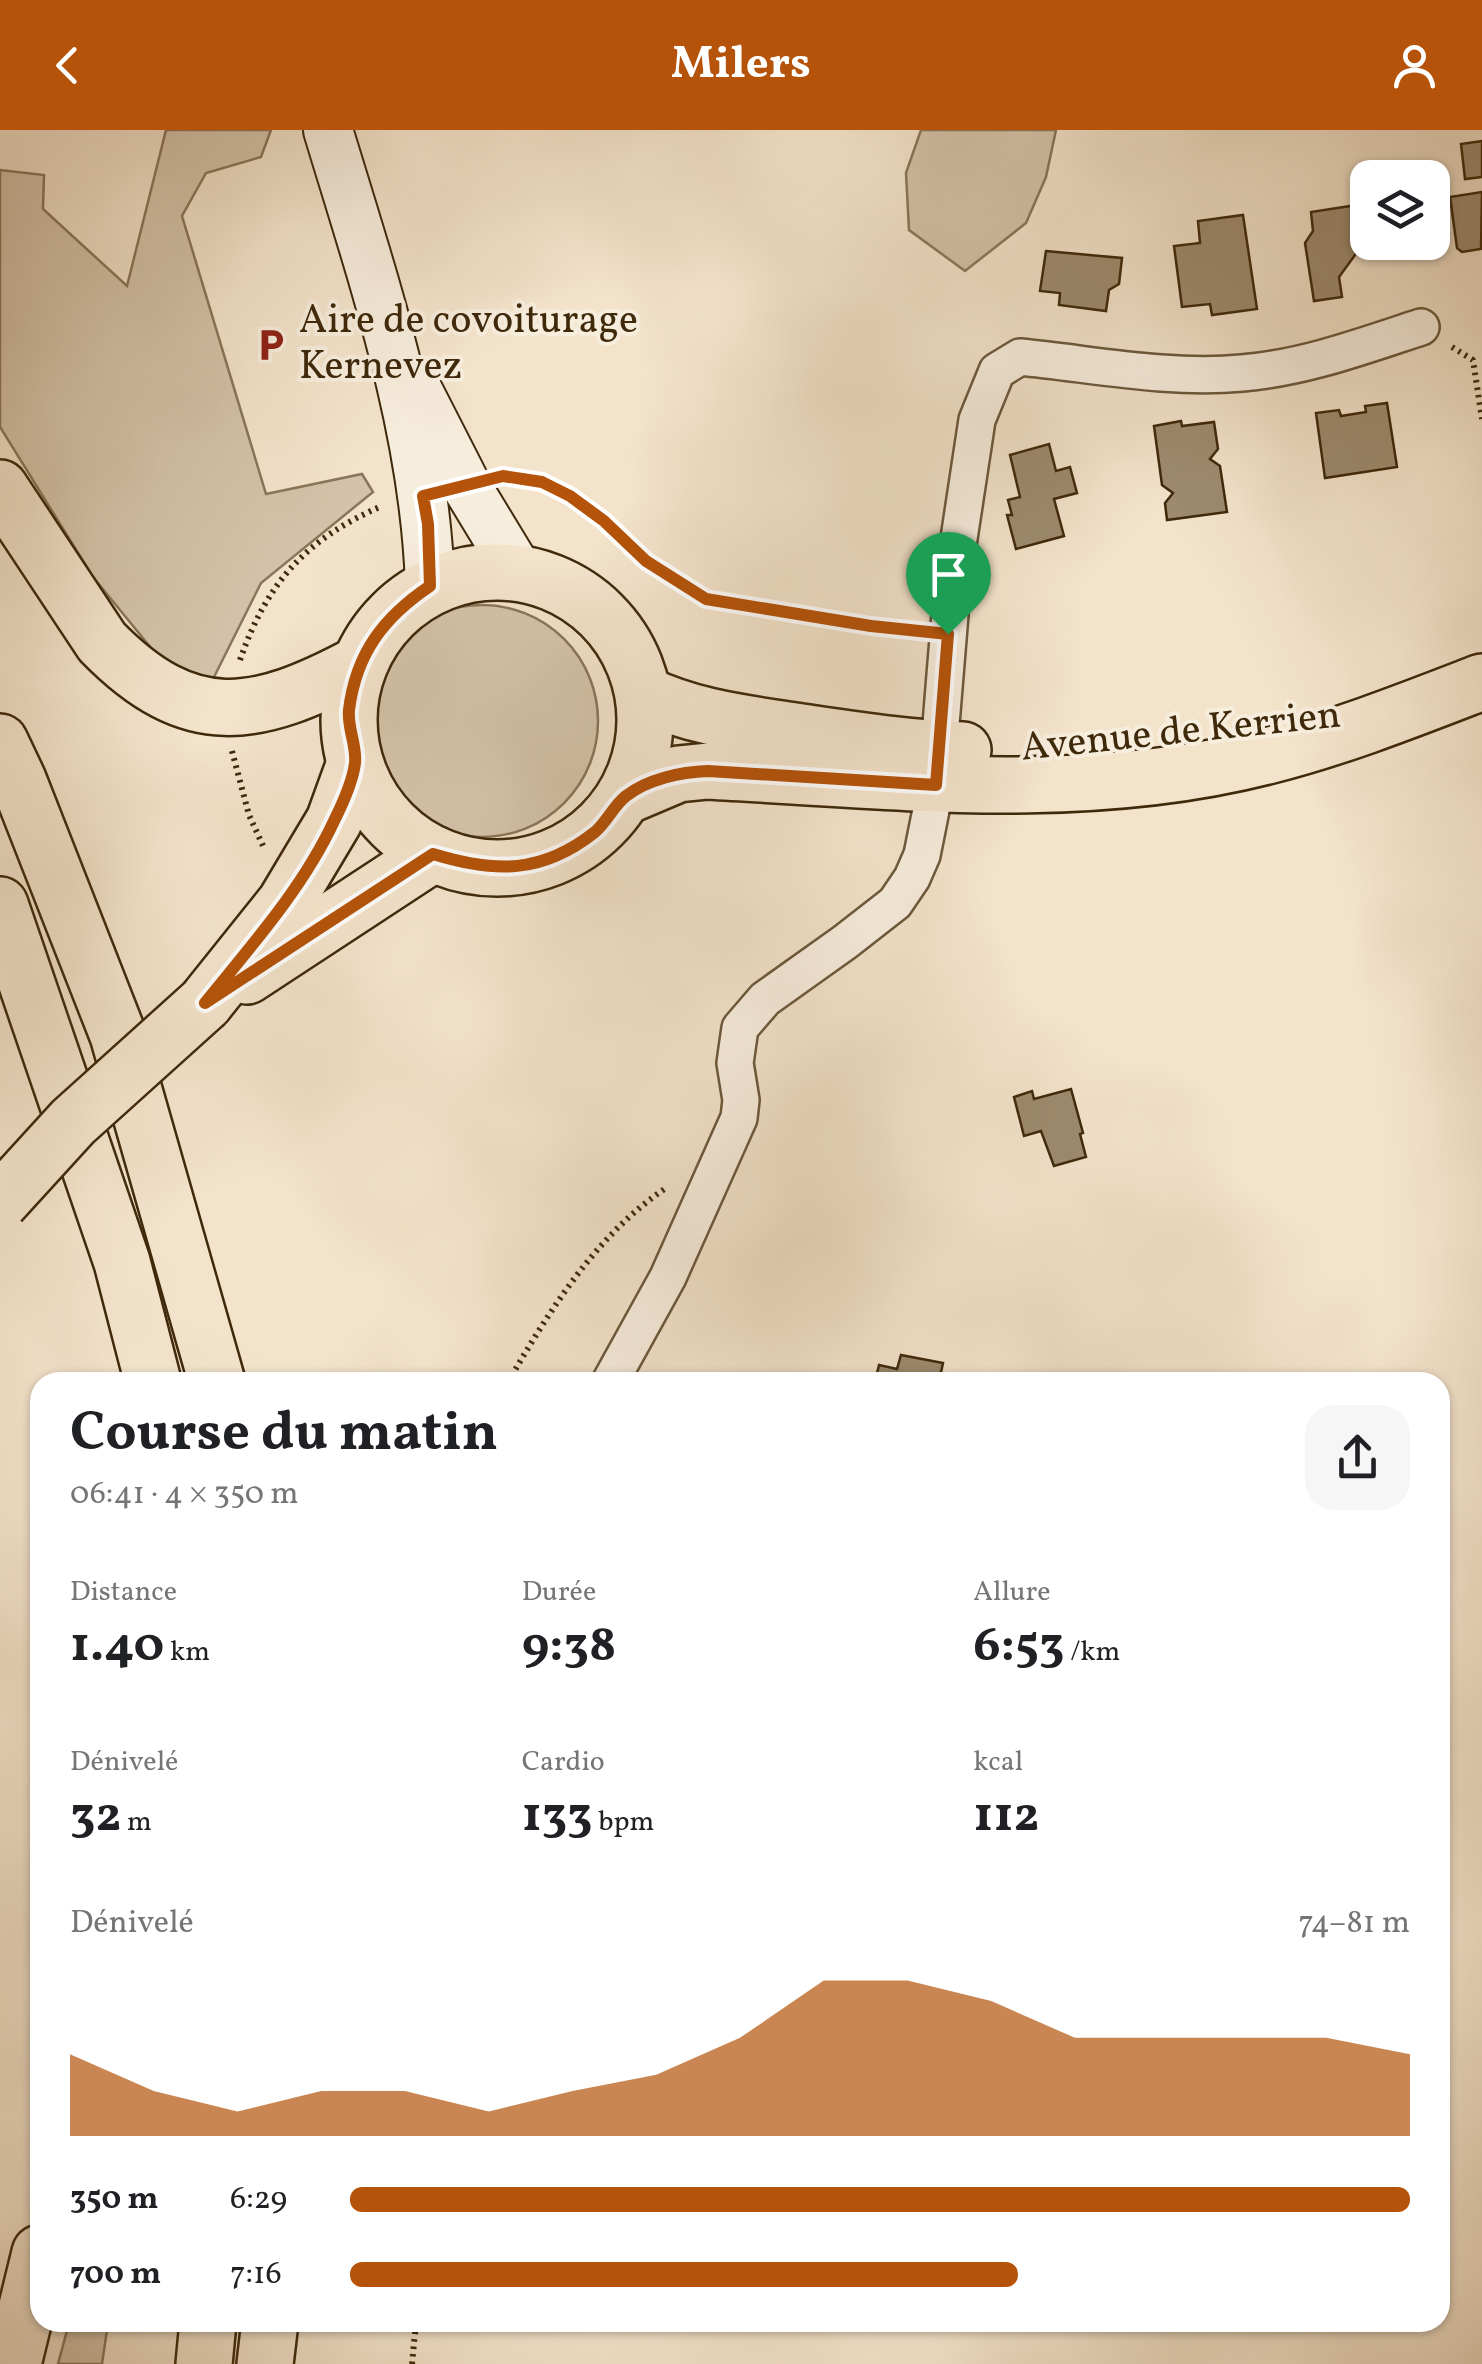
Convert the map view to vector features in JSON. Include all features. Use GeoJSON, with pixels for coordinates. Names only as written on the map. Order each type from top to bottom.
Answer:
{"type":"FeatureCollection","features":[{"type":"Feature","properties":{"kind":"main road"},"geometry":{"type":"LineString","coordinates":[[328,130],[445,492],[518,572]]}},
{"type":"Feature","properties":{"kind":"main road"},"geometry":{"type":"LineString","coordinates":[[0,488],[102,642],[124,664],[167,692],[196,704],[231,710],[264,706],[359,664]]}},
{"type":"Feature","properties":{"kind":"main road"},"geometry":{"type":"LineString","coordinates":[[430,586],[428,524],[445,492]]}},
{"type":"Feature","properties":{"kind":"main road"},"geometry":{"type":"LineString","coordinates":[[473,572],[518,572],[563,585],[601,612],[629,650],[644,694],[646,730],[640,764],[626,796],[598,830],[561,854],[519,867],[475,867],[433,854],[399,831],[371,800],[355,763],[348,713],[359,664],[376,633],[400,606],[430,586],[473,572]]}},
{"type":"Feature","properties":{"kind":"main road","name":"Avenue de Kerrien"},"geometry":{"type":"LineString","coordinates":[[626,796],[678,774],[708,771],[938,767],[1012,752],[1134,746],[1423,704],[1482,682]]}},
{"type":"Feature","properties":{"kind":"main road","name":"Avenue de Kerrien"},"geometry":{"type":"LineString","coordinates":[[644,694],[667,706],[738,722],[885,745],[938,767]]}},
{"type":"Feature","properties":{"kind":"main road"},"geometry":{"type":"LineString","coordinates":[[0,742],[118,1035],[214,1372]]}},
{"type":"Feature","properties":{"kind":"main road"},"geometry":{"type":"LineString","coordinates":[[205,1003],[285,902],[334,822],[355,763]]}},
{"type":"Feature","properties":{"kind":"main road"},"geometry":{"type":"LineString","coordinates":[[0,1202],[73,1122],[205,1003],[433,854]]}},
{"type":"Feature","properties":{"kind":"main road"},"geometry":{"type":"LineString","coordinates":[[0,906],[42,1091],[114,1372]]}},
{"type":"Feature","properties":{"kind":"main road"},"geometry":{"type":"LineString","coordinates":[[0,906],[122,1262],[150,1372]]}},
{"type":"Feature","properties":{"kind":"main road"},"geometry":{"type":"LineString","coordinates":[[13,2364],[30,2294]]}},
{"type":"Feature","properties":{"kind":"main road"},"geometry":{"type":"LineString","coordinates":[[204,2364],[207,2332]]}},
{"type":"Feature","properties":{"kind":"main road"},"geometry":{"type":"LineString","coordinates":[[265,2364],[269,2332]]}},
{"type":"Feature","properties":{"kind":"street"},"geometry":{"type":"LineString","coordinates":[[616,1372],[668,1277],[738,1118],[741,1100],[734,1063],[740,1028],[765,999],[895,902],[922,856],[938,767],[948,634],[978,420],[997,371],[1020,357],[1203,375],[1241,374],[1338,354],[1421,327]]}},
{"type":"Feature","properties":{"kind":"path"},"geometry":{"type":"LineString","coordinates":[[1421,327],[1473,360],[1482,419]]}},
{"type":"Feature","properties":{"kind":"path"},"geometry":{"type":"LineString","coordinates":[[269,860],[248,815],[232,750],[234,684],[248,637],[294,562],[313,544],[358,516],[384,506],[503,476],[542,482],[604,521],[646,561],[706,599],[871,626],[948,634]]}},
{"type":"Feature","properties":{"kind":"path"},"geometry":{"type":"LineString","coordinates":[[514,1372],[557,1303],[608,1235],[675,1182],[722,1158]]}},
{"type":"Feature","properties":{"kind":"path"},"geometry":{"type":"LineString","coordinates":[[412,2364],[415,2332]]}},
{"type":"Feature","properties":{"kind":"shaded area"},"geometry":{"type":"Polygon","coordinates":[[[166,130],[271,130],[261,157],[206,173],[182,216],[266,494],[362,474],[373,492],[261,583],[210,685],[156,654],[93,577],[0,427],[0,170],[44,175],[43,209],[127,286],[166,130]]]}},
{"type":"Feature","properties":{"kind":"shaded area"},"geometry":{"type":"Polygon","coordinates":[[[921,130],[1056,130],[1046,177],[1026,223],[965,271],[909,230],[906,173],[921,130]]]}},
{"type":"Feature","properties":{"kind":"shaded area"},"geometry":{"type":"Polygon","coordinates":[[[482,605],[527,613],[564,639],[590,676],[598,721],[590,766],[564,803],[527,829],[482,837],[437,829],[400,803],[374,766],[366,721],[374,676],[400,639],[437,613],[482,605]]]}},
{"type":"Feature","properties":{"kind":"shaded area"},"geometry":{"type":"Polygon","coordinates":[[[67,2332],[107,2332],[102,2364],[58,2364],[67,2332]]]}},
{"type":"Feature","properties":{"kind":"building"},"geometry":{"type":"Polygon","coordinates":[[[1482,141],[1482,177],[1465,179],[1461,144],[1482,141]]]}},
{"type":"Feature","properties":{"kind":"building"},"geometry":{"type":"Polygon","coordinates":[[[1482,192],[1481,249],[1462,252],[1457,248],[1450,197],[1482,192]]]}},
{"type":"Feature","properties":{"kind":"building"},"geometry":{"type":"Polygon","coordinates":[[[1350,206],[1351,260],[1339,277],[1342,297],[1314,301],[1305,243],[1313,231],[1311,212],[1350,206]]]}},
{"type":"Feature","properties":{"kind":"building"},"geometry":{"type":"Polygon","coordinates":[[[1243,215],[1257,309],[1212,315],[1210,304],[1182,307],[1174,246],[1200,243],[1198,221],[1243,215]]]}},
{"type":"Feature","properties":{"kind":"building"},"geometry":{"type":"Polygon","coordinates":[[[1046,251],[1122,258],[1119,284],[1109,290],[1106,311],[1059,305],[1060,293],[1040,291],[1046,251]]]}},
{"type":"Feature","properties":{"kind":"building"},"geometry":{"type":"Polygon","coordinates":[[[1387,403],[1397,467],[1325,478],[1316,413],[1339,410],[1341,416],[1366,412],[1365,406],[1387,403]]]}},
{"type":"Feature","properties":{"kind":"building"},"geometry":{"type":"Polygon","coordinates":[[[1181,421],[1182,426],[1214,422],[1218,449],[1210,459],[1220,466],[1227,512],[1167,520],[1165,503],[1173,493],[1162,485],[1154,426],[1181,421]]]}},
{"type":"Feature","properties":{"kind":"building"},"geometry":{"type":"Polygon","coordinates":[[[1049,444],[1056,471],[1070,467],[1077,493],[1054,499],[1064,536],[1016,549],[1007,515],[1012,515],[1008,500],[1020,497],[1010,455],[1049,444]]]}},
{"type":"Feature","properties":{"kind":"building"},"geometry":{"type":"Polygon","coordinates":[[[1071,1089],[1086,1157],[1054,1166],[1041,1131],[1024,1136],[1014,1097],[1032,1091],[1034,1099],[1071,1089]]]}},
{"type":"Feature","properties":{"kind":"building"},"geometry":{"type":"Polygon","coordinates":[[[901,1355],[943,1363],[941,1372],[877,1372],[879,1365],[897,1369],[901,1355]]]}},
{"type":"Feature","properties":{"kind":"place","name":"Aire de covoiturage Kernevez"},"geometry":{"type":"Point","coordinates":[271,345]}},
{"type":"Feature","properties":{"kind":"route"},"geometry":{"type":"LineString","coordinates":[[493,477],[542,482],[570,496],[604,521],[646,561],[706,599],[871,626],[948,634],[936,785],[708,771],[678,774],[626,796],[598,830],[561,854],[519,867],[475,867],[433,854],[205,1003],[285,902],[334,822],[355,763],[348,713],[359,664],[376,633],[400,606],[430,586],[423,496],[493,477]]}}]}
